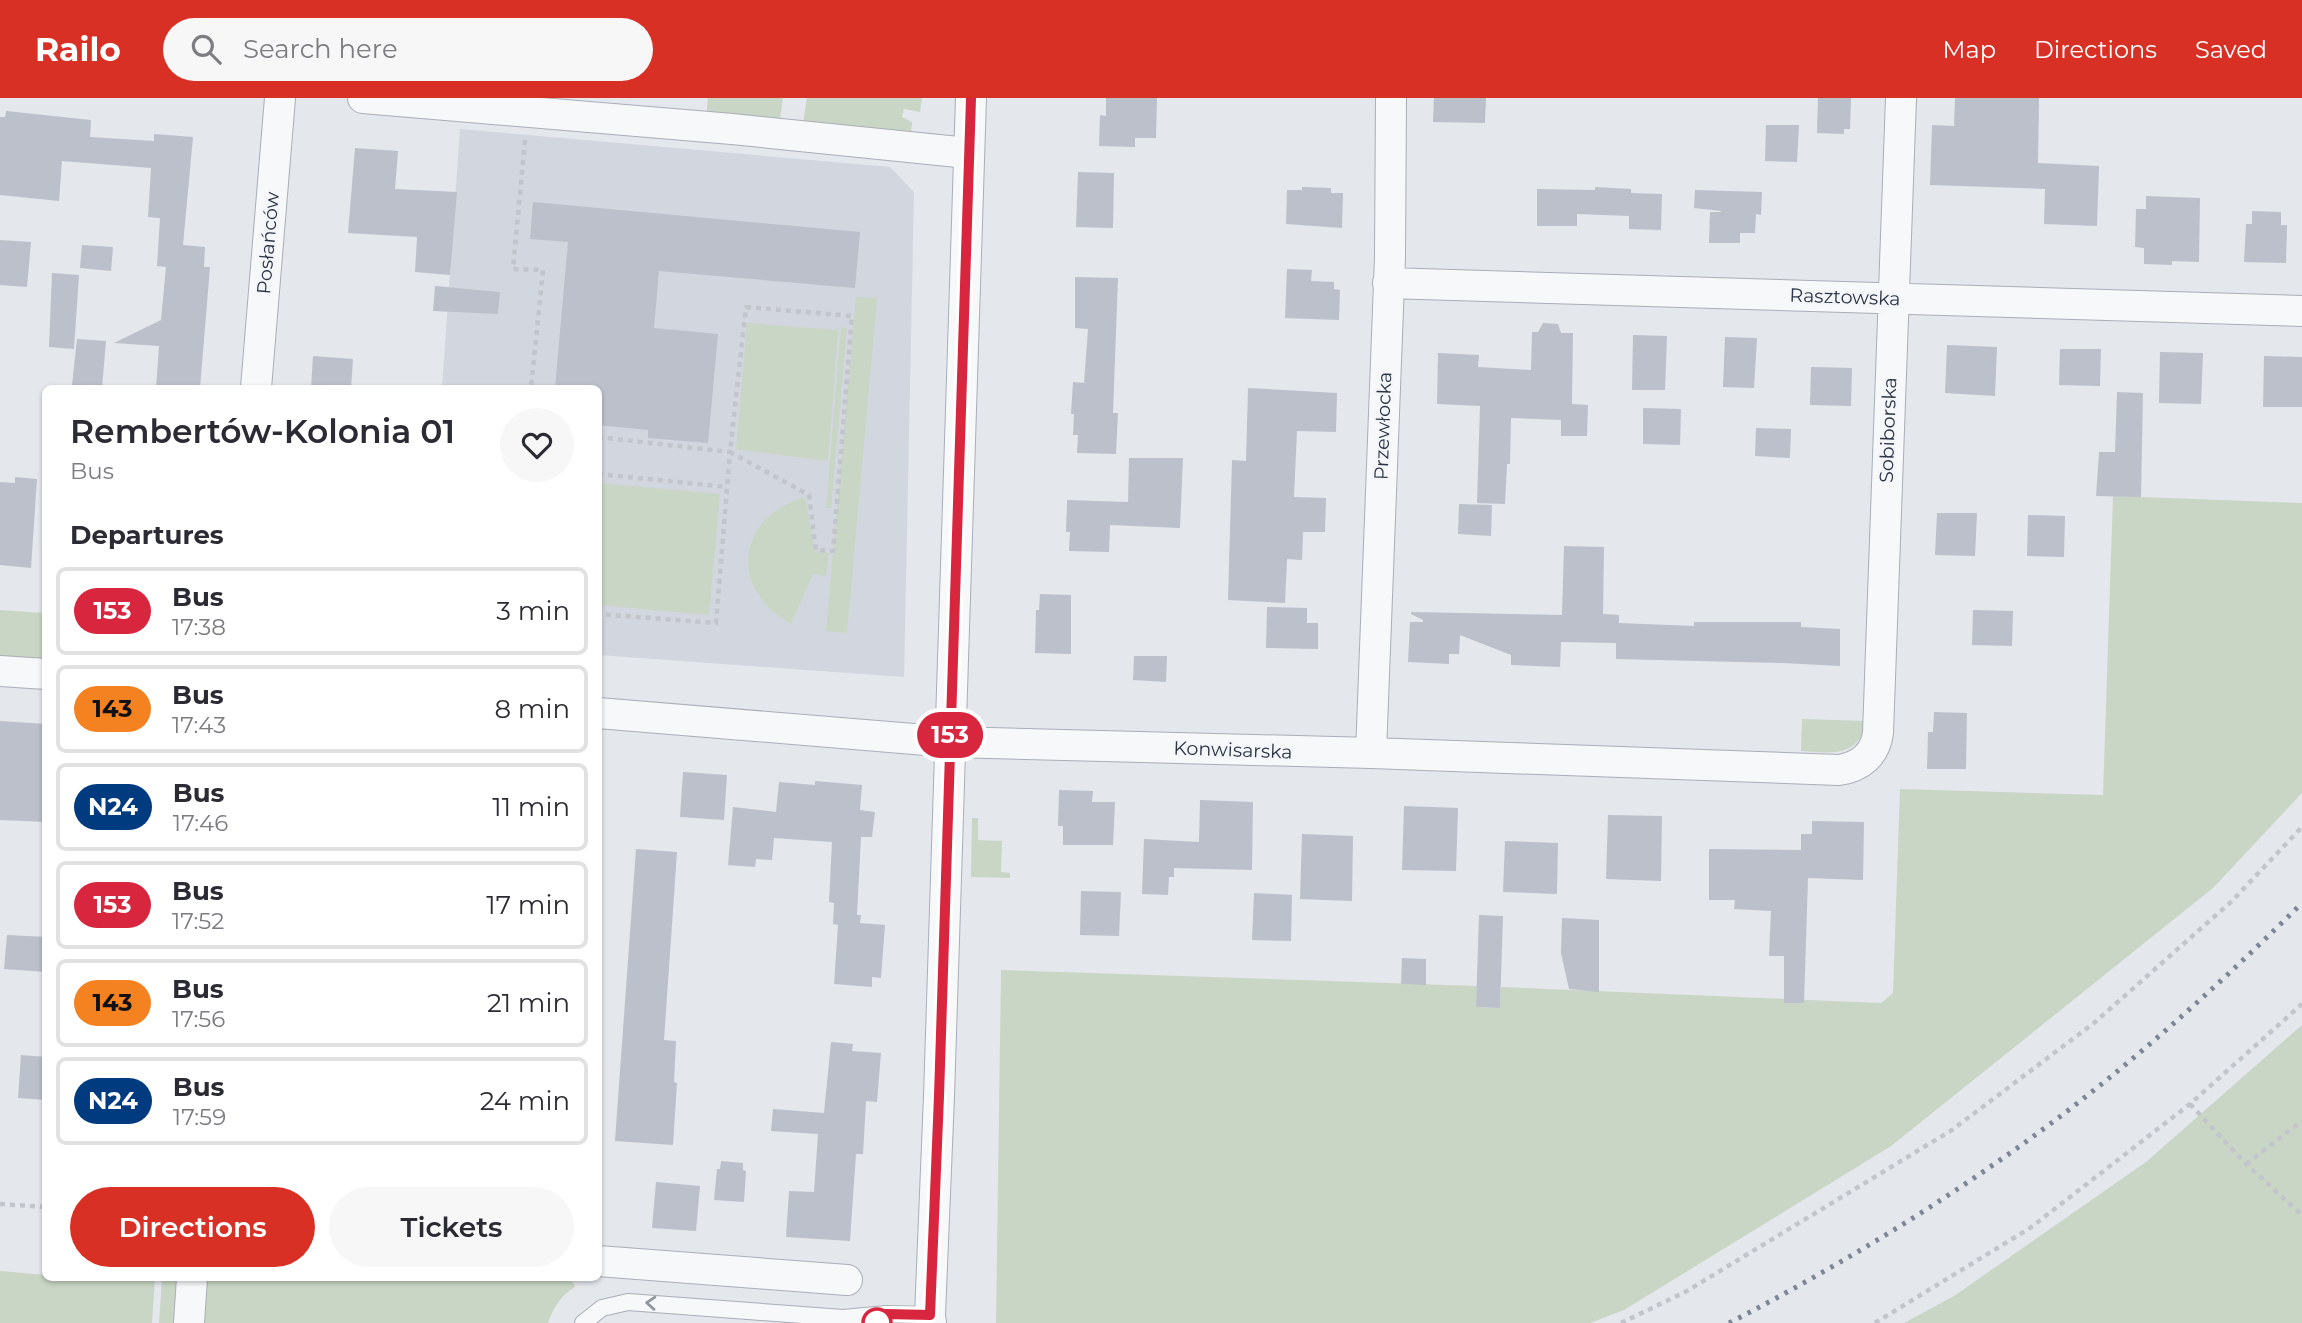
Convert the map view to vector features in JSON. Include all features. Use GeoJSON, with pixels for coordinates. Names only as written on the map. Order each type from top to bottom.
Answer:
{"type":"FeatureCollection","features":[{"type":"Feature","properties":{"kind":"street","name":"Posłańców"},"geometry":{"type":"LineString","coordinates":[[256,385],[280,98]]}},
{"type":"Feature","properties":{"kind":"street"},"geometry":{"type":"LineString","coordinates":[[363,98],[732,129],[968,153]]}},
{"type":"Feature","properties":{"kind":"street","name":"Przewłocka"},"geometry":{"type":"LineString","coordinates":[[1371,753],[1388,283],[1391,98]]}},
{"type":"Feature","properties":{"kind":"street","name":"Sobiborska"},"geometry":{"type":"LineString","coordinates":[[1866,759],[1877,742],[1878,733],[1901,98]]}},
{"type":"Feature","properties":{"kind":"street"},"geometry":{"type":"LineString","coordinates":[[929,1320],[938,1124],[971,103]]}},
{"type":"Feature","properties":{"kind":"street","name":"Rasztowska"},"geometry":{"type":"LineString","coordinates":[[1388,283],[2302,311]]}},
{"type":"Feature","properties":{"kind":"street"},"geometry":{"type":"LineString","coordinates":[[0,671],[42,674]]}},
{"type":"Feature","properties":{"kind":"street","name":"Konwisarska"},"geometry":{"type":"LineString","coordinates":[[602,713],[950,742],[1371,753],[1839,770],[1853,768],[1866,759]]}},
{"type":"Feature","properties":{"kind":"street"},"geometry":{"type":"LineString","coordinates":[[602,1261],[847,1280]]}},
{"type":"Feature","properties":{"kind":"street"},"geometry":{"type":"LineString","coordinates":[[189,1323],[192,1281]]}},
{"type":"Feature","properties":{"kind":"lane"},"geometry":{"type":"LineString","coordinates":[[583,1323],[602,1308],[628,1301],[843,1318],[929,1320]]}},
{"type":"Feature","properties":{"kind":"path"},"geometry":{"type":"LineString","coordinates":[[526,135],[513,269],[543,270],[531,385]]}},
{"type":"Feature","properties":{"kind":"path"},"geometry":{"type":"LineString","coordinates":[[602,437],[730,452],[809,495],[816,550],[833,551],[852,316],[746,307],[730,452],[716,622],[602,614]]}},
{"type":"Feature","properties":{"kind":"path"},"geometry":{"type":"LineString","coordinates":[[602,474],[727,487]]}},
{"type":"Feature","properties":{"kind":"path"},"geometry":{"type":"LineString","coordinates":[[1621,1323],[1687,1291],[1952,1130],[2094,1023],[2232,901],[2302,827]]}},
{"type":"Feature","properties":{"kind":"path"},"geometry":{"type":"LineString","coordinates":[[1875,1323],[2030,1228],[2190,1104],[2302,1004]]}},
{"type":"Feature","properties":{"kind":"path"},"geometry":{"type":"LineString","coordinates":[[2190,1104],[2246,1164],[2300,1210]]}},
{"type":"Feature","properties":{"kind":"path"},"geometry":{"type":"LineString","coordinates":[[2246,1164],[2302,1121]]}},
{"type":"Feature","properties":{"kind":"path"},"geometry":{"type":"LineString","coordinates":[[0,1203],[42,1207]]}},
{"type":"Feature","properties":{"kind":"shaded area"},"geometry":{"type":"Polygon","coordinates":[[[460,129],[890,167],[914,192],[904,677],[602,655],[602,385],[442,385],[460,129]]]}},
{"type":"Feature","properties":{"kind":"green space"},"geometry":{"type":"Polygon","coordinates":[[[708,98],[783,98],[780,119],[774,124],[706,118],[708,98]]]}},
{"type":"Feature","properties":{"kind":"green space"},"geometry":{"type":"Polygon","coordinates":[[[807,98],[922,98],[920,112],[904,109],[902,117],[912,122],[911,136],[803,123],[807,98]]]}},
{"type":"Feature","properties":{"kind":"green space"},"geometry":{"type":"Polygon","coordinates":[[[856,297],[877,298],[847,633],[826,631],[856,297]]]}},
{"type":"Feature","properties":{"kind":"green space"},"geometry":{"type":"Polygon","coordinates":[[[747,323],[838,330],[828,461],[736,449],[747,323]]]}},
{"type":"Feature","properties":{"kind":"green space"},"geometry":{"type":"Polygon","coordinates":[[[841,327],[847,328],[831,508],[826,508],[841,327]]]}},
{"type":"Feature","properties":{"kind":"green space"},"geometry":{"type":"Polygon","coordinates":[[[602,483],[720,494],[709,615],[602,605],[602,483]]]}},
{"type":"Feature","properties":{"kind":"green space"},"geometry":{"type":"Polygon","coordinates":[[[2113,496],[2302,503],[2302,793],[2213,888],[1891,1146],[1624,1310],[1590,1323],[996,1323],[1001,970],[1477,986],[1476,1007],[1500,1008],[1501,987],[1881,1003],[1893,993],[1900,789],[2103,795],[2113,496]]]}},
{"type":"Feature","properties":{"kind":"green space"},"geometry":{"type":"Polygon","coordinates":[[[805,497],[815,551],[829,553],[826,576],[813,574],[791,624],[771,609],[757,592],[750,574],[748,555],[754,537],[765,520],[782,507],[805,497]]]}},
{"type":"Feature","properties":{"kind":"green space"},"geometry":{"type":"Polygon","coordinates":[[[0,610],[42,613],[42,662],[0,659],[0,610]]]}},
{"type":"Feature","properties":{"kind":"green space"},"geometry":{"type":"Polygon","coordinates":[[[1802,719],[1868,721],[1857,742],[1850,747],[1842,751],[1823,752],[1801,751],[1802,719]]]}},
{"type":"Feature","properties":{"kind":"green space"},"geometry":{"type":"Polygon","coordinates":[[[972,818],[978,818],[978,840],[1002,841],[1001,872],[1010,873],[1010,878],[971,877],[972,818]]]}},
{"type":"Feature","properties":{"kind":"green space"},"geometry":{"type":"Polygon","coordinates":[[[2302,1025],[2302,1323],[1904,1323],[1954,1296],[2146,1162],[2302,1025]]]}},
{"type":"Feature","properties":{"kind":"green space"},"geometry":{"type":"Polygon","coordinates":[[[0,1271],[42,1275],[42,1281],[155,1281],[152,1323],[0,1323],[0,1271]]]}},
{"type":"Feature","properties":{"kind":"green space"},"geometry":{"type":"Polygon","coordinates":[[[162,1281],[177,1281],[174,1323],[159,1323],[162,1281]]]}},
{"type":"Feature","properties":{"kind":"green space"},"geometry":{"type":"Polygon","coordinates":[[[205,1281],[572,1281],[575,1287],[558,1302],[548,1323],[202,1323],[205,1281]]]}},
{"type":"Feature","properties":{"kind":"building"},"geometry":{"type":"Polygon","coordinates":[[[1106,98],[1157,98],[1156,138],[1135,138],[1135,147],[1099,146],[1100,115],[1106,116],[1106,98]]]}},
{"type":"Feature","properties":{"kind":"building"},"geometry":{"type":"Polygon","coordinates":[[[1434,98],[1486,98],[1485,123],[1433,122],[1434,98]]]}},
{"type":"Feature","properties":{"kind":"building"},"geometry":{"type":"Polygon","coordinates":[[[1818,98],[1851,98],[1850,129],[1844,129],[1844,134],[1817,133],[1818,98]]]}},
{"type":"Feature","properties":{"kind":"building"},"geometry":{"type":"Polygon","coordinates":[[[1955,98],[2039,98],[2038,163],[2099,166],[2097,226],[2044,224],[2045,189],[1930,185],[1932,125],[1954,126],[1955,98]]]}},
{"type":"Feature","properties":{"kind":"building"},"geometry":{"type":"Polygon","coordinates":[[[6,111],[91,120],[90,137],[154,141],[154,134],[193,137],[183,245],[205,247],[204,267],[210,267],[200,385],[156,385],[159,346],[114,343],[161,320],[166,267],[157,266],[160,218],[148,217],[151,168],[62,161],[59,201],[0,195],[0,117],[5,117],[6,111]]]}},
{"type":"Feature","properties":{"kind":"building"},"geometry":{"type":"Polygon","coordinates":[[[1766,125],[1799,125],[1797,162],[1765,161],[1766,125]]]}},
{"type":"Feature","properties":{"kind":"building"},"geometry":{"type":"Polygon","coordinates":[[[355,148],[398,151],[395,189],[457,192],[450,275],[415,272],[417,237],[348,233],[355,148]]]}},
{"type":"Feature","properties":{"kind":"building"},"geometry":{"type":"Polygon","coordinates":[[[1078,172],[1114,173],[1113,228],[1076,227],[1078,172]]]}},
{"type":"Feature","properties":{"kind":"building"},"geometry":{"type":"Polygon","coordinates":[[[1302,187],[1331,188],[1331,193],[1343,193],[1342,228],[1286,224],[1287,190],[1302,190],[1302,187]]]}},
{"type":"Feature","properties":{"kind":"building"},"geometry":{"type":"Polygon","coordinates":[[[1595,187],[1631,189],[1631,193],[1662,194],[1661,230],[1629,229],[1629,216],[1577,214],[1577,226],[1537,226],[1537,189],[1595,190],[1595,187]]]}},
{"type":"Feature","properties":{"kind":"building"},"geometry":{"type":"Polygon","coordinates":[[[1695,190],[1762,192],[1761,215],[1756,214],[1755,233],[1740,233],[1740,243],[1709,243],[1710,212],[1721,211],[1694,208],[1695,190]]]}},
{"type":"Feature","properties":{"kind":"building"},"geometry":{"type":"Polygon","coordinates":[[[2146,196],[2200,198],[2199,262],[2144,264],[2144,248],[2135,247],[2136,209],[2146,209],[2146,196]]]}},
{"type":"Feature","properties":{"kind":"building"},"geometry":{"type":"Polygon","coordinates":[[[533,202],[860,232],[855,288],[659,271],[654,328],[718,334],[708,443],[648,438],[648,430],[602,425],[602,385],[555,385],[568,242],[530,239],[533,202]]]}},
{"type":"Feature","properties":{"kind":"building"},"geometry":{"type":"Polygon","coordinates":[[[2252,211],[2281,212],[2281,225],[2287,225],[2286,263],[2244,262],[2246,224],[2252,224],[2252,211]]]}},
{"type":"Feature","properties":{"kind":"building"},"geometry":{"type":"Polygon","coordinates":[[[0,240],[31,242],[27,287],[0,285],[0,240]]]}},
{"type":"Feature","properties":{"kind":"building"},"geometry":{"type":"Polygon","coordinates":[[[82,245],[113,247],[111,271],[80,268],[82,245]]]}},
{"type":"Feature","properties":{"kind":"building"},"geometry":{"type":"Polygon","coordinates":[[[1287,269],[1312,270],[1311,281],[1334,282],[1334,289],[1340,290],[1339,320],[1285,318],[1287,269]]]}},
{"type":"Feature","properties":{"kind":"building"},"geometry":{"type":"Polygon","coordinates":[[[52,273],[79,275],[74,349],[49,347],[52,273]]]}},
{"type":"Feature","properties":{"kind":"building"},"geometry":{"type":"Polygon","coordinates":[[[1075,277],[1118,278],[1113,413],[1118,413],[1116,454],[1077,453],[1078,435],[1073,435],[1074,414],[1071,414],[1073,382],[1084,383],[1088,329],[1075,328],[1075,277]]]}},
{"type":"Feature","properties":{"kind":"building"},"geometry":{"type":"Polygon","coordinates":[[[435,286],[500,292],[498,314],[433,311],[435,286]]]}},
{"type":"Feature","properties":{"kind":"building"},"geometry":{"type":"Polygon","coordinates":[[[1543,323],[1558,324],[1561,333],[1573,333],[1572,404],[1588,405],[1587,436],[1561,436],[1561,420],[1511,418],[1510,464],[1507,464],[1505,504],[1477,503],[1480,406],[1437,404],[1438,353],[1479,355],[1478,367],[1531,370],[1532,332],[1538,332],[1543,323]]]}},
{"type":"Feature","properties":{"kind":"building"},"geometry":{"type":"Polygon","coordinates":[[[1633,335],[1667,336],[1665,390],[1632,390],[1633,335]]]}},
{"type":"Feature","properties":{"kind":"building"},"geometry":{"type":"Polygon","coordinates":[[[1725,337],[1757,338],[1754,388],[1723,387],[1725,337]]]}},
{"type":"Feature","properties":{"kind":"building"},"geometry":{"type":"Polygon","coordinates":[[[77,339],[106,341],[102,385],[72,385],[77,339]]]}},
{"type":"Feature","properties":{"kind":"building"},"geometry":{"type":"Polygon","coordinates":[[[1947,345],[1997,347],[1995,396],[1945,393],[1947,345]]]}},
{"type":"Feature","properties":{"kind":"building"},"geometry":{"type":"Polygon","coordinates":[[[2060,349],[2101,349],[2100,386],[2059,385],[2060,349]]]}},
{"type":"Feature","properties":{"kind":"building"},"geometry":{"type":"Polygon","coordinates":[[[2160,352],[2203,353],[2201,404],[2159,403],[2160,352]]]}},
{"type":"Feature","properties":{"kind":"building"},"geometry":{"type":"Polygon","coordinates":[[[313,356],[353,359],[351,385],[311,385],[313,356]]]}},
{"type":"Feature","properties":{"kind":"building"},"geometry":{"type":"Polygon","coordinates":[[[2264,356],[2302,357],[2302,407],[2263,407],[2264,356]]]}},
{"type":"Feature","properties":{"kind":"building"},"geometry":{"type":"Polygon","coordinates":[[[1811,367],[1852,368],[1851,406],[1810,405],[1811,367]]]}},
{"type":"Feature","properties":{"kind":"building"},"geometry":{"type":"Polygon","coordinates":[[[1248,388],[1337,393],[1336,432],[1297,431],[1294,497],[1326,498],[1325,532],[1303,532],[1302,560],[1287,559],[1285,603],[1228,600],[1232,460],[1246,461],[1248,388]]]}},
{"type":"Feature","properties":{"kind":"building"},"geometry":{"type":"Polygon","coordinates":[[[2117,392],[2143,393],[2141,497],[2096,496],[2099,452],[2115,452],[2117,392]]]}},
{"type":"Feature","properties":{"kind":"building"},"geometry":{"type":"Polygon","coordinates":[[[1643,408],[1681,409],[1680,445],[1643,444],[1643,408]]]}},
{"type":"Feature","properties":{"kind":"building"},"geometry":{"type":"Polygon","coordinates":[[[1756,428],[1791,429],[1790,458],[1755,456],[1756,428]]]}},
{"type":"Feature","properties":{"kind":"building"},"geometry":{"type":"Polygon","coordinates":[[[1129,458],[1183,458],[1180,528],[1110,525],[1109,552],[1069,551],[1070,532],[1066,532],[1067,500],[1128,502],[1129,458]]]}},
{"type":"Feature","properties":{"kind":"building"},"geometry":{"type":"Polygon","coordinates":[[[15,477],[37,479],[31,568],[0,565],[0,482],[15,483],[15,477]]]}},
{"type":"Feature","properties":{"kind":"building"},"geometry":{"type":"Polygon","coordinates":[[[1459,504],[1492,505],[1491,536],[1458,534],[1459,504]]]}},
{"type":"Feature","properties":{"kind":"building"},"geometry":{"type":"Polygon","coordinates":[[[1937,513],[1977,513],[1975,556],[1935,555],[1937,513]]]}},
{"type":"Feature","properties":{"kind":"building"},"geometry":{"type":"Polygon","coordinates":[[[2028,515],[2065,516],[2064,557],[2027,556],[2028,515]]]}},
{"type":"Feature","properties":{"kind":"building"},"geometry":{"type":"Polygon","coordinates":[[[1564,546],[1604,547],[1603,614],[1619,615],[1619,623],[1694,626],[1694,622],[1801,622],[1801,627],[1840,629],[1840,666],[1616,659],[1616,643],[1561,642],[1560,667],[1511,665],[1511,655],[1460,635],[1459,654],[1449,654],[1449,664],[1408,662],[1410,622],[1423,622],[1411,612],[1562,615],[1564,546]]]}},
{"type":"Feature","properties":{"kind":"building"},"geometry":{"type":"Polygon","coordinates":[[[1040,594],[1071,595],[1071,654],[1035,653],[1036,610],[1039,610],[1040,594]]]}},
{"type":"Feature","properties":{"kind":"building"},"geometry":{"type":"Polygon","coordinates":[[[1267,607],[1307,608],[1307,623],[1318,623],[1318,649],[1266,648],[1267,607]]]}},
{"type":"Feature","properties":{"kind":"building"},"geometry":{"type":"Polygon","coordinates":[[[1973,610],[2013,611],[2012,646],[1972,645],[1973,610]]]}},
{"type":"Feature","properties":{"kind":"building"},"geometry":{"type":"Polygon","coordinates":[[[1134,656],[1167,656],[1166,682],[1133,680],[1134,656]]]}},
{"type":"Feature","properties":{"kind":"building"},"geometry":{"type":"Polygon","coordinates":[[[1934,712],[1967,713],[1966,769],[1927,769],[1928,732],[1933,732],[1934,712]]]}},
{"type":"Feature","properties":{"kind":"building"},"geometry":{"type":"Polygon","coordinates":[[[0,721],[42,724],[42,822],[0,820],[0,721]]]}},
{"type":"Feature","properties":{"kind":"building"},"geometry":{"type":"Polygon","coordinates":[[[683,772],[727,775],[724,820],[680,817],[683,772]]]}},
{"type":"Feature","properties":{"kind":"building"},"geometry":{"type":"Polygon","coordinates":[[[815,781],[862,785],[860,810],[875,812],[872,837],[861,837],[857,915],[861,915],[860,923],[885,925],[881,978],[872,977],[872,987],[834,984],[838,925],[833,924],[834,903],[829,902],[832,842],[774,838],[772,860],[756,859],[755,867],[728,865],[733,807],[776,812],[779,782],[815,785],[815,781]]]}},
{"type":"Feature","properties":{"kind":"building"},"geometry":{"type":"Polygon","coordinates":[[[1059,790],[1093,791],[1092,802],[1115,802],[1113,845],[1063,845],[1063,826],[1058,826],[1059,790]]]}},
{"type":"Feature","properties":{"kind":"building"},"geometry":{"type":"Polygon","coordinates":[[[1200,800],[1253,802],[1252,870],[1174,868],[1174,877],[1169,877],[1168,895],[1142,894],[1144,839],[1199,842],[1200,800]]]}},
{"type":"Feature","properties":{"kind":"building"},"geometry":{"type":"Polygon","coordinates":[[[1404,806],[1458,808],[1456,871],[1402,870],[1404,806]]]}},
{"type":"Feature","properties":{"kind":"building"},"geometry":{"type":"Polygon","coordinates":[[[1608,815],[1662,816],[1661,881],[1606,879],[1608,815]]]}},
{"type":"Feature","properties":{"kind":"building"},"geometry":{"type":"Polygon","coordinates":[[[1812,821],[1864,822],[1863,880],[1808,878],[1804,1003],[1784,1003],[1784,956],[1769,956],[1771,911],[1734,909],[1735,900],[1709,900],[1709,849],[1801,850],[1801,834],[1812,834],[1812,821]]]}},
{"type":"Feature","properties":{"kind":"building"},"geometry":{"type":"Polygon","coordinates":[[[1302,834],[1353,836],[1352,901],[1300,899],[1302,834]]]}},
{"type":"Feature","properties":{"kind":"building"},"geometry":{"type":"Polygon","coordinates":[[[1505,841],[1558,843],[1557,894],[1503,892],[1505,841]]]}},
{"type":"Feature","properties":{"kind":"building"},"geometry":{"type":"Polygon","coordinates":[[[636,849],[677,852],[664,1040],[676,1041],[674,1082],[677,1083],[673,1145],[615,1141],[636,849]]]}},
{"type":"Feature","properties":{"kind":"building"},"geometry":{"type":"Polygon","coordinates":[[[1081,891],[1121,892],[1119,936],[1080,935],[1081,891]]]}},
{"type":"Feature","properties":{"kind":"building"},"geometry":{"type":"Polygon","coordinates":[[[1254,893],[1292,895],[1291,941],[1252,940],[1254,893]]]}},
{"type":"Feature","properties":{"kind":"building"},"geometry":{"type":"Polygon","coordinates":[[[1479,915],[1503,916],[1500,1008],[1476,1007],[1479,915]]]}},
{"type":"Feature","properties":{"kind":"building"},"geometry":{"type":"Polygon","coordinates":[[[1562,918],[1599,920],[1599,992],[1569,989],[1561,953],[1562,918]]]}},
{"type":"Feature","properties":{"kind":"building"},"geometry":{"type":"Polygon","coordinates":[[[7,935],[42,937],[42,972],[4,969],[7,935]]]}},
{"type":"Feature","properties":{"kind":"building"},"geometry":{"type":"Polygon","coordinates":[[[1402,958],[1426,959],[1426,985],[1401,984],[1402,958]]]}},
{"type":"Feature","properties":{"kind":"building"},"geometry":{"type":"Polygon","coordinates":[[[831,1042],[853,1044],[852,1051],[881,1053],[877,1102],[866,1101],[863,1154],[856,1154],[850,1241],[786,1237],[789,1191],[814,1192],[818,1134],[771,1131],[773,1109],[824,1113],[831,1042]]]}},
{"type":"Feature","properties":{"kind":"building"},"geometry":{"type":"Polygon","coordinates":[[[21,1055],[42,1057],[42,1100],[18,1098],[21,1055]]]}},
{"type":"Feature","properties":{"kind":"building"},"geometry":{"type":"Polygon","coordinates":[[[721,1161],[743,1163],[743,1170],[746,1171],[744,1202],[714,1200],[717,1169],[720,1169],[721,1161]]]}},
{"type":"Feature","properties":{"kind":"building"},"geometry":{"type":"Polygon","coordinates":[[[656,1182],[700,1186],[696,1231],[652,1228],[656,1182]]]}},
{"type":"Feature","properties":{"kind":"railway"},"geometry":{"type":"LineString","coordinates":[[1729,1323],[1903,1224],[2043,1129],[2158,1037],[2302,903]]}},
{"type":"Feature","properties":{"kind":"bus line","name":"153"},"geometry":{"type":"LineString","coordinates":[[877,1323],[886,1314],[930,1315],[971,98]]}}]}
